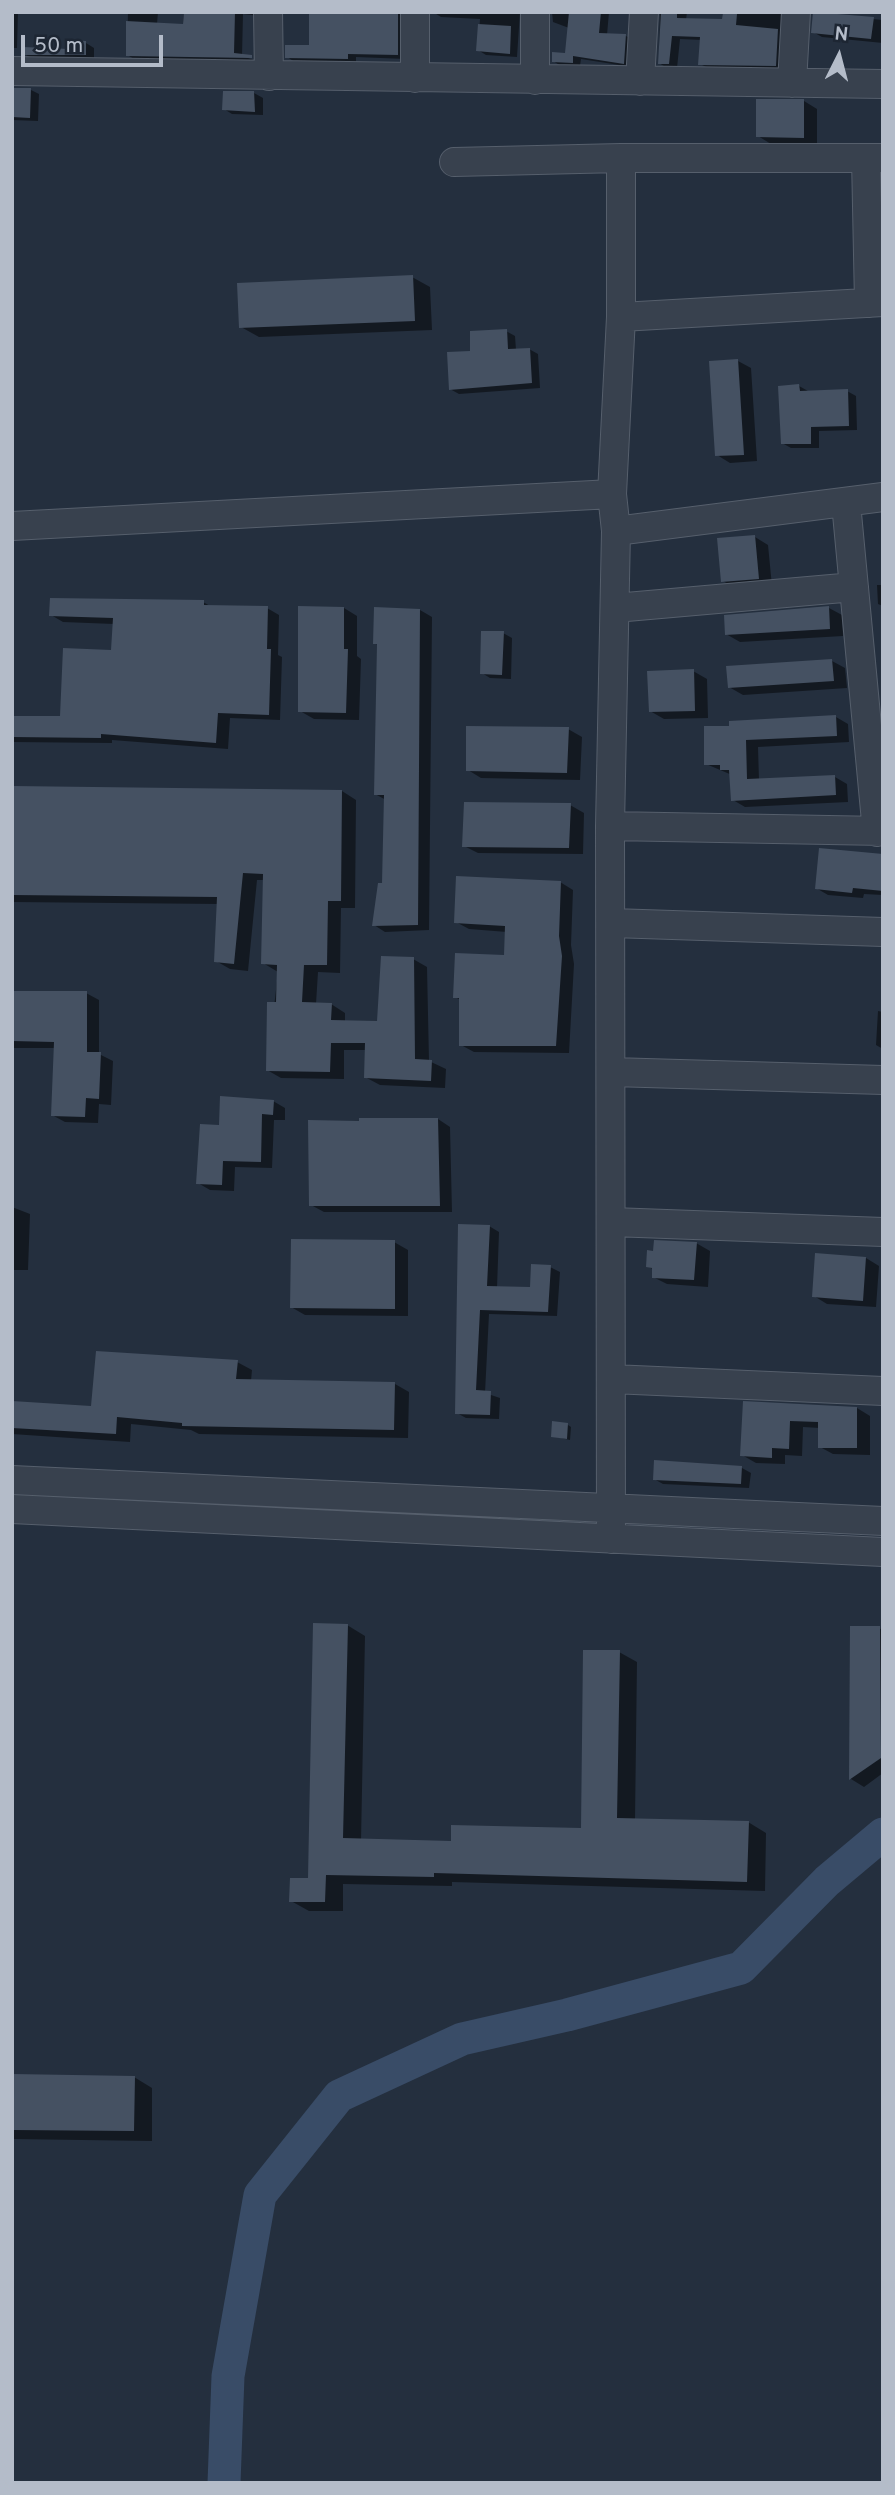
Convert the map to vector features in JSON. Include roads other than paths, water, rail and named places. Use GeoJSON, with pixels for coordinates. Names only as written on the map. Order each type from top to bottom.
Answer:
{"type":"FeatureCollection","features":[{"type":"Feature","properties":{"kind":"street"},"geometry":{"type":"LineString","coordinates":[[268,12],[269,76]]}},
{"type":"Feature","properties":{"kind":"street"},"geometry":{"type":"LineString","coordinates":[[415,12],[415,78]]}},
{"type":"Feature","properties":{"kind":"street"},"geometry":{"type":"LineString","coordinates":[[535,80],[536,12]]}},
{"type":"Feature","properties":{"kind":"street"},"geometry":{"type":"LineString","coordinates":[[640,81],[644,12]]}},
{"type":"Feature","properties":{"kind":"street"},"geometry":{"type":"LineString","coordinates":[[792,83],[796,12]]}},
{"type":"Feature","properties":{"kind":"street"},"geometry":{"type":"LineString","coordinates":[[12,71],[883,84]]}},
{"type":"Feature","properties":{"kind":"street"},"geometry":{"type":"LineString","coordinates":[[611,1539],[610,826],[616,531],[612,494],[621,317],[621,158]]}},
{"type":"Feature","properties":{"kind":"street"},"geometry":{"type":"LineString","coordinates":[[454,162],[621,158],[875,158],[876,303],[621,317]]}},
{"type":"Feature","properties":{"kind":"street"},"geometry":{"type":"LineString","coordinates":[[12,526],[612,494]]}},
{"type":"Feature","properties":{"kind":"street"},"geometry":{"type":"LineString","coordinates":[[616,531],[883,497]]}},
{"type":"Feature","properties":{"kind":"street"},"geometry":{"type":"LineString","coordinates":[[610,826],[880,832],[846,503]]}},
{"type":"Feature","properties":{"kind":"street"},"geometry":{"type":"LineString","coordinates":[[615,608],[854,587]]}},
{"type":"Feature","properties":{"kind":"street"},"geometry":{"type":"LineString","coordinates":[[612,923],[883,932]]}},
{"type":"Feature","properties":{"kind":"street"},"geometry":{"type":"LineString","coordinates":[[612,1072],[883,1080]]}},
{"type":"Feature","properties":{"kind":"street"},"geometry":{"type":"LineString","coordinates":[[612,1222],[883,1232]]}},
{"type":"Feature","properties":{"kind":"street"},"geometry":{"type":"LineString","coordinates":[[612,1379],[883,1391]]}},
{"type":"Feature","properties":{"kind":"street"},"geometry":{"type":"LineString","coordinates":[[12,1480],[883,1521]]}},
{"type":"Feature","properties":{"kind":"street"},"geometry":{"type":"LineString","coordinates":[[12,1509],[883,1552]]}},
{"type":"Feature","properties":{"kind":"waterway"},"geometry":{"type":"LineString","coordinates":[[224,2483],[228,2376],[260,2195],[339,2096],[462,2039],[567,2015],[741,1968],[827,1881],[883,1834]]}}]}
